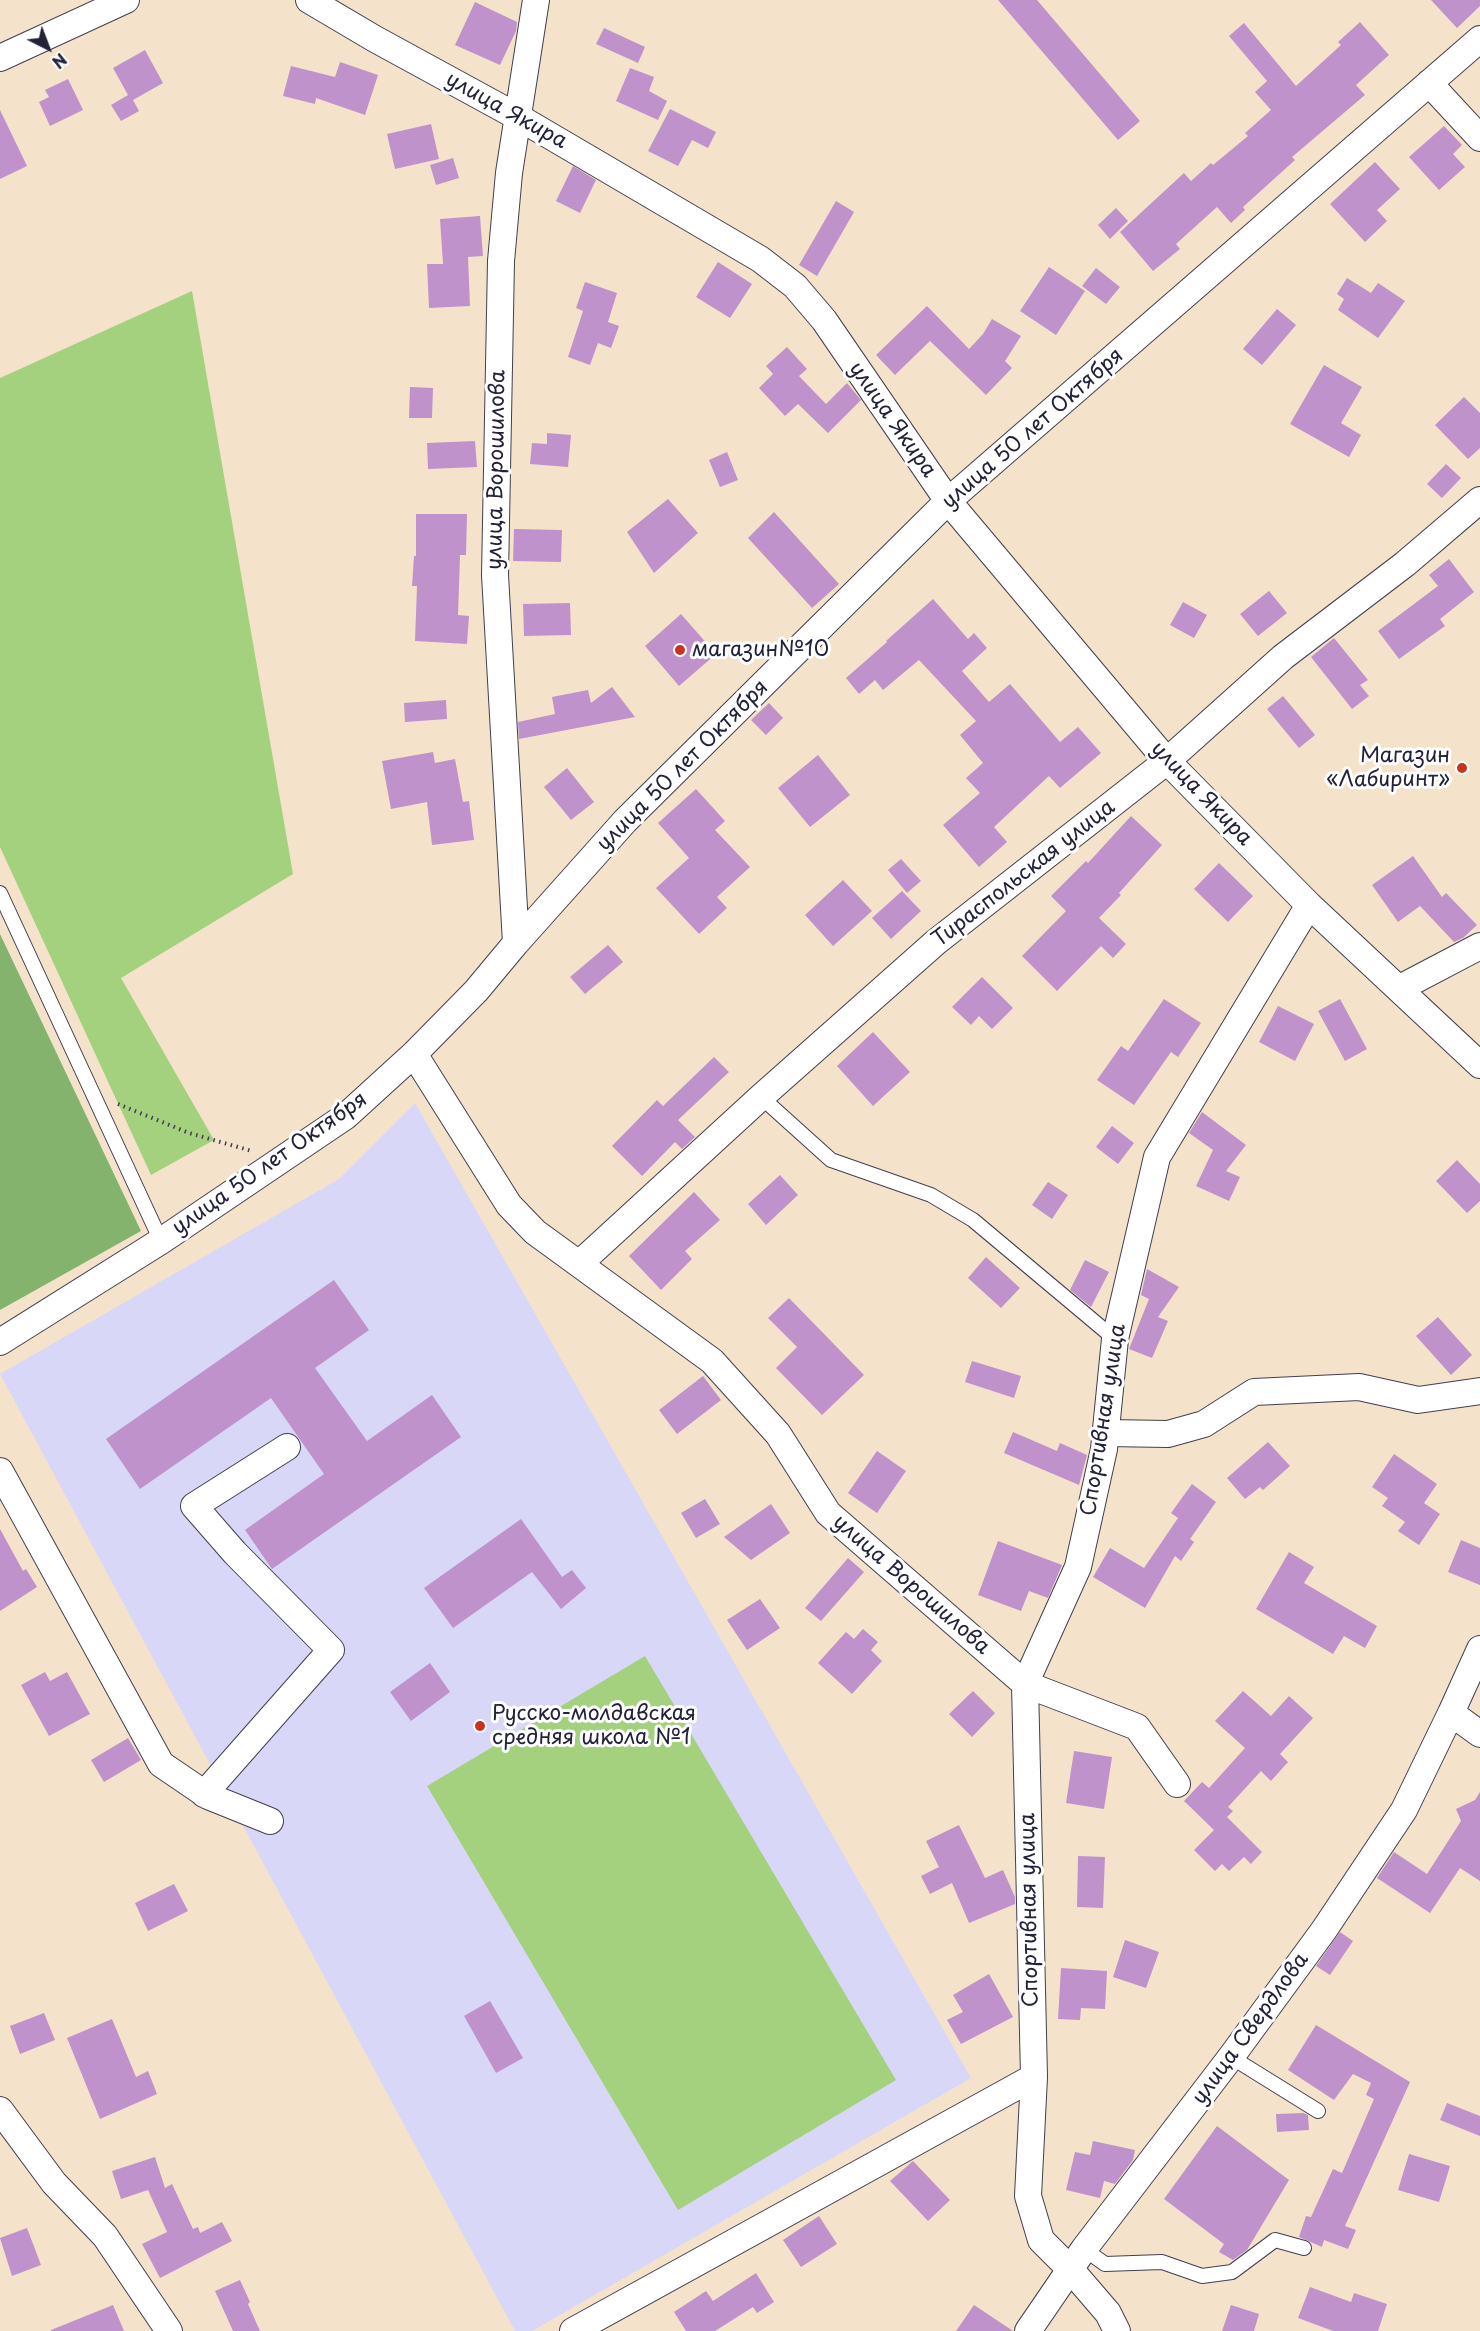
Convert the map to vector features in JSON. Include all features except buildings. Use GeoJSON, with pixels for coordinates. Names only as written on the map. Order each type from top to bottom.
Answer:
{"type":"FeatureCollection","features":[{"type":"Feature","properties":{"kind":"street"},"geometry":{"type":"LineString","coordinates":[[0,58],[126,0]]}},
{"type":"Feature","properties":{"kind":"street","name":"улица Якира"},"geometry":{"type":"LineString","coordinates":[[309,0],[518,117],[760,259],[795,286],[824,320],[948,501],[1167,761],[1309,905],[1480,1065]]}},
{"type":"Feature","properties":{"kind":"street","name":"улица Ворошилова"},"geometry":{"type":"LineString","coordinates":[[516,943],[495,575],[501,261],[509,173],[536,0]]}},
{"type":"Feature","properties":{"kind":"street","name":"улица 50 лет Октября"},"geometry":{"type":"LineString","coordinates":[[0,1342],[161,1241],[346,1116],[414,1054],[476,991],[625,821],[948,501],[1480,39]]}},
{"type":"Feature","properties":{"kind":"street"},"geometry":{"type":"LineString","coordinates":[[1429,83],[1480,138]]}},
{"type":"Feature","properties":{"kind":"street","name":"Тираспольская улица"},"geometry":{"type":"LineString","coordinates":[[580,1263],[761,1097],[936,942],[1167,761],[1283,657],[1405,564],[1480,500]]}},
{"type":"Feature","properties":{"kind":"street","name":"Спортивная улица"},"geometry":{"type":"LineString","coordinates":[[1117,2331],[1078,2260],[1041,2240],[1028,2196],[1034,2077],[1025,1684],[1078,1567],[1106,1433],[1115,1339],[1157,1157],[1309,905]]}},
{"type":"Feature","properties":{"kind":"street"},"geometry":{"type":"LineString","coordinates":[[1400,988],[1480,946]]}},
{"type":"Feature","properties":{"kind":"street","name":"улица Ворошилова"},"geometry":{"type":"LineString","coordinates":[[414,1054],[509,1205],[535,1232],[712,1361],[778,1434],[828,1513],[1025,1684],[1137,1727],[1178,1784]]}},
{"type":"Feature","properties":{"kind":"street"},"geometry":{"type":"LineString","coordinates":[[1106,1433],[1168,1434],[1204,1424],[1254,1392],[1359,1387],[1418,1400],[1480,1391]]}},
{"type":"Feature","properties":{"kind":"street"},"geometry":{"type":"LineString","coordinates":[[204,1794],[331,1650],[234,1553],[194,1506],[287,1447]]}},
{"type":"Feature","properties":{"kind":"street"},"geometry":{"type":"LineString","coordinates":[[0,1471],[161,1764],[204,1794],[270,1821]]}},
{"type":"Feature","properties":{"kind":"street","name":"улица Свердлова"},"geometry":{"type":"LineString","coordinates":[[1029,2331],[1078,2260],[1232,2057],[1324,1930],[1404,1810],[1452,1713],[1480,1649]]}},
{"type":"Feature","properties":{"kind":"street"},"geometry":{"type":"LineString","coordinates":[[1452,1713],[1480,1734]]}},
{"type":"Feature","properties":{"kind":"street"},"geometry":{"type":"LineString","coordinates":[[573,2331],[1034,2077]]}},
{"type":"Feature","properties":{"kind":"street"},"geometry":{"type":"LineString","coordinates":[[0,2110],[54,2183],[105,2236],[169,2331]]}},
{"type":"Feature","properties":{"kind":"lane"},"geometry":{"type":"LineString","coordinates":[[0,893],[161,1241]]}},
{"type":"Feature","properties":{"kind":"lane"},"geometry":{"type":"LineString","coordinates":[[761,1097],[831,1160],[931,1195],[973,1220],[1115,1339]]}},
{"type":"Feature","properties":{"kind":"lane"},"geometry":{"type":"LineString","coordinates":[[1232,2057],[1318,2111]]}},
{"type":"Feature","properties":{"kind":"lane"},"geometry":{"type":"LineString","coordinates":[[1078,2260],[1105,2264],[1162,2262],[1202,2276],[1232,2272],[1275,2240],[1304,2248]]}},
{"type":"Feature","properties":{"kind":"path"},"geometry":{"type":"LineString","coordinates":[[93,1094],[189,1133],[282,1160]]}},
{"type":"Feature","properties":{"kind":"shaded area","name":"Русско-молдавская средняя школа №1"},"geometry":{"type":"Polygon","coordinates":[[[415,1103],[971,2078],[532,2331],[515,2331],[0,1374],[339,1179],[415,1103]]]}},
{"type":"Feature","properties":{"kind":"green space"},"geometry":{"type":"Polygon","coordinates":[[[192,291],[293,874],[121,978],[214,1140],[151,1175],[0,847],[0,378],[192,291]]]}},
{"type":"Feature","properties":{"kind":"green space"},"geometry":{"type":"Polygon","coordinates":[[[0,934],[141,1231],[0,1310],[0,934]]]}},
{"type":"Feature","properties":{"kind":"green space"},"geometry":{"type":"Polygon","coordinates":[[[645,1656],[896,2080],[678,2210],[427,1786],[645,1656]]]}},
{"type":"Feature","properties":{"kind":"place","name":"магазин№10"},"geometry":{"type":"Point","coordinates":[680,650]}},
{"type":"Feature","properties":{"kind":"place","name":"Магазин «Лабиринт»"},"geometry":{"type":"Point","coordinates":[1462,768]}},
{"type":"Feature","properties":{"kind":"place","name":"Русско-молдавская средняя школа №1"},"geometry":{"type":"Point","coordinates":[480,1726]}}]}
